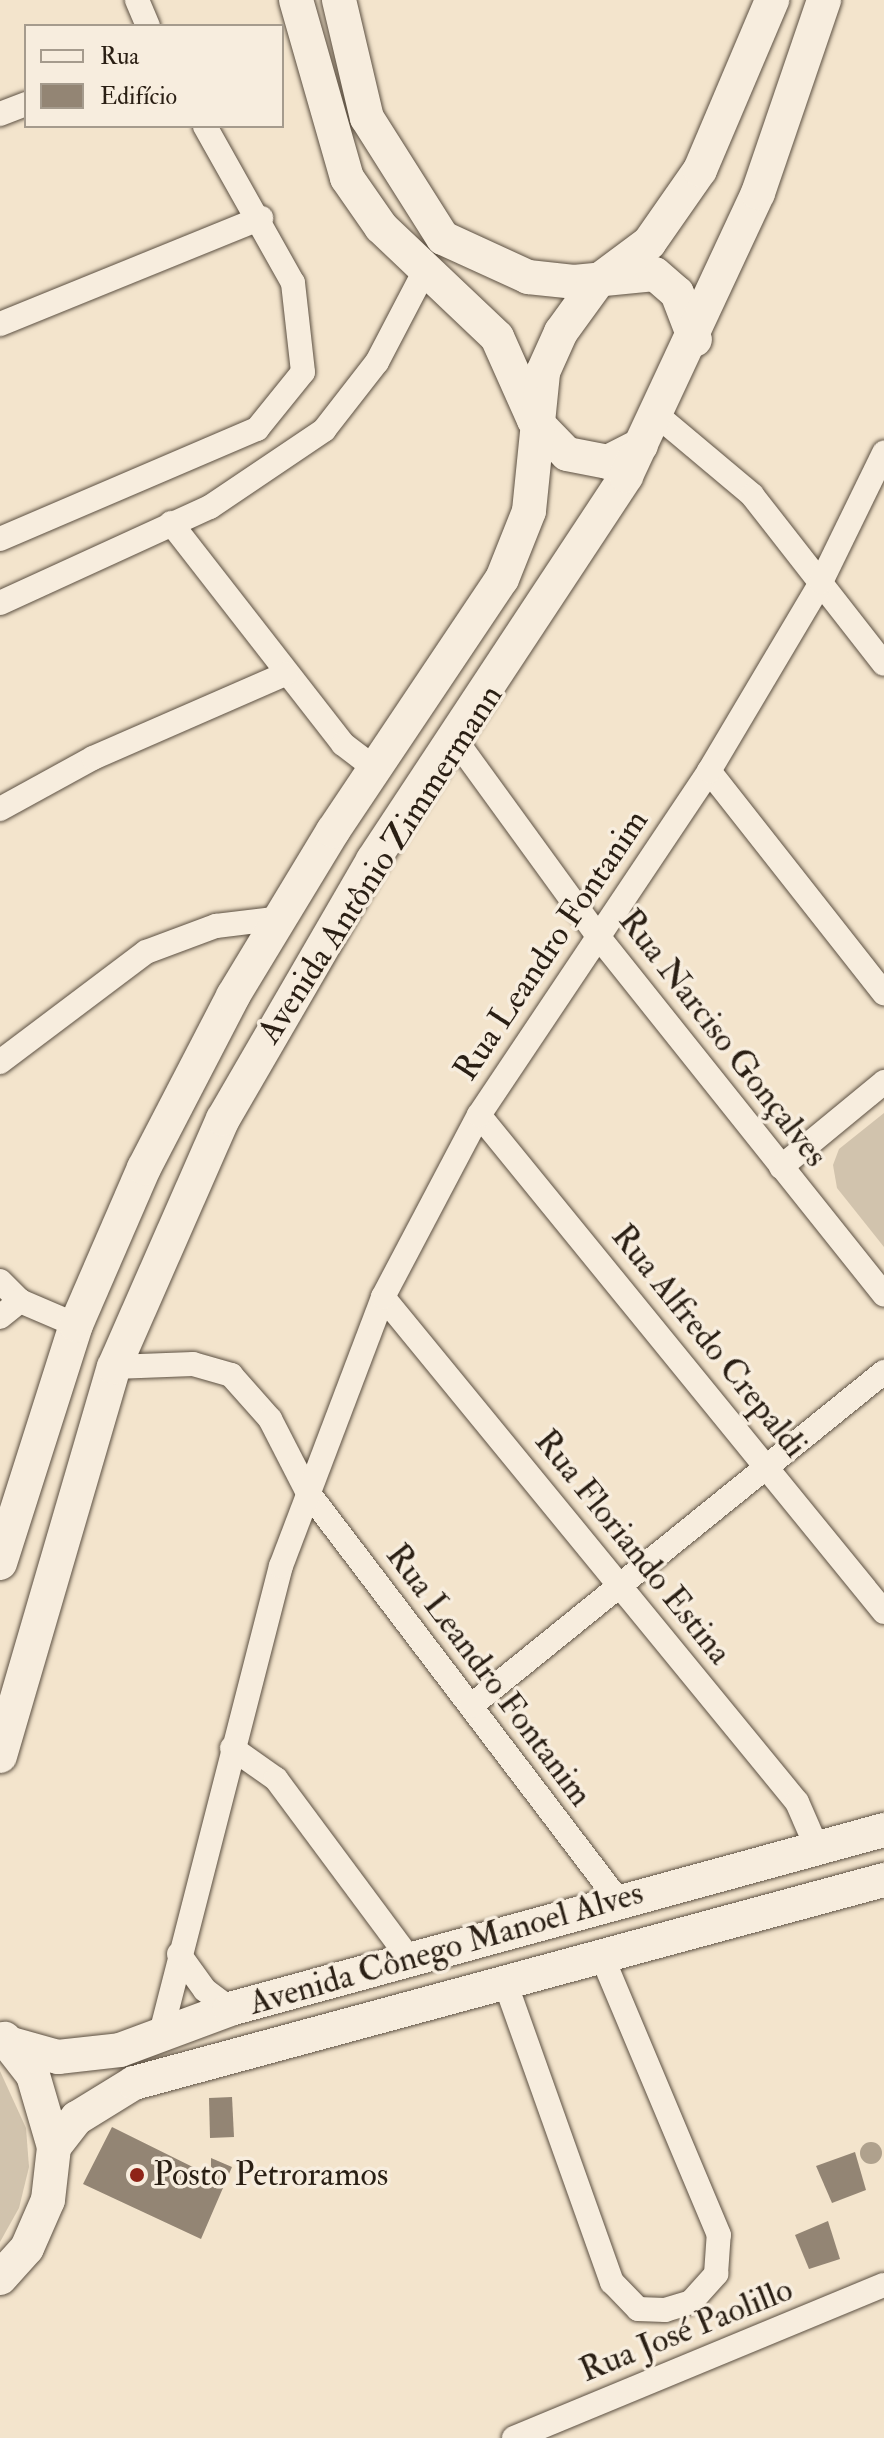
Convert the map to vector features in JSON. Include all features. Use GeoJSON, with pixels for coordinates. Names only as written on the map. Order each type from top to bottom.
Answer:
{"type":"FeatureCollection","features":[{"type":"Feature","properties":{"kind":"street"},"geometry":{"type":"LineString","coordinates":[[137,0],[147,24]]}},
{"type":"Feature","properties":{"kind":"street"},"geometry":{"type":"LineString","coordinates":[[296,0],[347,178],[423,274],[497,337],[534,420],[567,454],[608,462],[650,430],[752,495],[884,664]]}},
{"type":"Feature","properties":{"kind":"street"},"geometry":{"type":"LineString","coordinates":[[339,0],[367,118],[443,238],[516,274],[598,281],[655,274],[677,293],[695,340]]}},
{"type":"Feature","properties":{"kind":"street","name":"Avenida Antônio Zimmermann"},"geometry":{"type":"LineString","coordinates":[[0,1563],[76,1325],[144,1168],[281,918],[502,579],[529,511],[534,420],[543,372],[598,281],[649,243],[700,170],[772,0]]}},
{"type":"Feature","properties":{"kind":"street","name":"Avenida Antônio Zimmermann"},"geometry":{"type":"LineString","coordinates":[[0,1756],[114,1367],[272,1026],[373,860],[457,742],[650,430],[695,340],[758,193],[824,0]]}},
{"type":"Feature","properties":{"kind":"street"},"geometry":{"type":"LineString","coordinates":[[0,114],[24,105]]}},
{"type":"Feature","properties":{"kind":"street"},"geometry":{"type":"LineString","coordinates":[[0,539],[257,429],[303,372],[293,283],[261,218],[206,128]]}},
{"type":"Feature","properties":{"kind":"street"},"geometry":{"type":"LineString","coordinates":[[0,324],[261,218]]}},
{"type":"Feature","properties":{"kind":"street"},"geometry":{"type":"LineString","coordinates":[[0,603],[239,492],[324,430],[377,362],[423,274]]}},
{"type":"Feature","properties":{"kind":"street","name":"Rua Leandro Fontanim"},"geometry":{"type":"LineString","coordinates":[[161,2033],[232,1748],[307,1491],[383,1297],[479,1115],[709,771],[821,582],[884,453]]}},
{"type":"Feature","properties":{"kind":"street"},"geometry":{"type":"LineString","coordinates":[[171,523],[285,674],[343,744],[377,770]]}},
{"type":"Feature","properties":{"kind":"street"},"geometry":{"type":"LineString","coordinates":[[0,809],[93,758],[285,674]]}},
{"type":"Feature","properties":{"kind":"street","name":"Rua Narciso Gonçalves"},"geometry":{"type":"LineString","coordinates":[[457,742],[597,935],[884,1295]]}},
{"type":"Feature","properties":{"kind":"street"},"geometry":{"type":"LineString","coordinates":[[709,771],[884,993]]}},
{"type":"Feature","properties":{"kind":"street"},"geometry":{"type":"LineString","coordinates":[[0,1062],[146,952],[216,926],[281,918]]}},
{"type":"Feature","properties":{"kind":"street"},"geometry":{"type":"LineString","coordinates":[[781,1167],[884,1082]]}},
{"type":"Feature","properties":{"kind":"street","name":"Rua Alfredo Crepaldi"},"geometry":{"type":"LineString","coordinates":[[479,1115],[769,1467],[884,1612]]}},
{"type":"Feature","properties":{"kind":"street"},"geometry":{"type":"LineString","coordinates":[[0,1281],[20,1301],[76,1325]]}},
{"type":"Feature","properties":{"kind":"street","name":"Rua Floriando Estina"},"geometry":{"type":"LineString","coordinates":[[383,1297],[797,1802],[817,1848]]}},
{"type":"Feature","properties":{"kind":"street"},"geometry":{"type":"LineString","coordinates":[[0,1317],[20,1301]]}},
{"type":"Feature","properties":{"kind":"street","name":"Rua Leandro Fontanim"},"geometry":{"type":"LineString","coordinates":[[114,1367],[193,1364],[231,1375],[270,1419],[307,1491],[618,1900]]}},
{"type":"Feature","properties":{"kind":"street"},"geometry":{"type":"LineString","coordinates":[[472,1705],[884,1372]]}},
{"type":"Feature","properties":{"kind":"street"},"geometry":{"type":"LineString","coordinates":[[232,1748],[276,1779],[411,1961]]}},
{"type":"Feature","properties":{"kind":"street","name":"Avenida Cônego Manoel Alves"},"geometry":{"type":"LineString","coordinates":[[6,2039],[58,2057],[120,2050],[230,2009],[411,1961],[618,1900],[884,1830]]}},
{"type":"Feature","properties":{"kind":"street","name":"Avenida Cônego Manoel Alves"},"geometry":{"type":"LineString","coordinates":[[54,2147],[77,2118],[134,2083],[884,1880]]}},
{"type":"Feature","properties":{"kind":"street"},"geometry":{"type":"LineString","coordinates":[[179,1954],[205,1990],[230,2009]]}},
{"type":"Feature","properties":{"kind":"street"},"geometry":{"type":"LineString","coordinates":[[505,1982],[612,2282],[638,2309],[665,2310],[691,2302],[716,2274],[719,2235],[602,1956]]}},
{"type":"Feature","properties":{"kind":"street"},"geometry":{"type":"LineString","coordinates":[[0,2278],[27,2248],[48,2200],[54,2147],[43,2098],[6,2039]]}},
{"type":"Feature","properties":{"kind":"street","name":"Rua José Paolillo"},"geometry":{"type":"LineString","coordinates":[[514,2438],[884,2285]]}},
{"type":"Feature","properties":{"kind":"shaded area"},"geometry":{"type":"Polygon","coordinates":[[[884,1113],[884,1247],[837,1188],[833,1165],[839,1149],[884,1113]]]}},
{"type":"Feature","properties":{"kind":"shaded area"},"geometry":{"type":"Polygon","coordinates":[[[0,2071],[26,2128],[29,2167],[19,2208],[0,2242],[0,2071]]]}},
{"type":"Feature","properties":{"kind":"shaded area"},"geometry":{"type":"Polygon","coordinates":[[[871,2142],[879,2145],[882,2153],[879,2161],[871,2164],[863,2161],[860,2153],[863,2145],[871,2142]]]}},
{"type":"Feature","properties":{"kind":"building"},"geometry":{"type":"Polygon","coordinates":[[[232,2097],[234,2137],[210,2138],[209,2098],[232,2097]]]}},
{"type":"Feature","properties":{"kind":"building","name":"Posto Petroramos"},"geometry":{"type":"Polygon","coordinates":[[[112,2127],[211,2176],[211,2158],[232,2167],[201,2239],[83,2184],[112,2127]]]}},
{"type":"Feature","properties":{"kind":"building"},"geometry":{"type":"Polygon","coordinates":[[[855,2152],[866,2190],[832,2203],[816,2166],[855,2152]]]}},
{"type":"Feature","properties":{"kind":"building"},"geometry":{"type":"Polygon","coordinates":[[[828,2221],[840,2259],[809,2269],[795,2235],[828,2221]]]}},
{"type":"Feature","properties":{"kind":"place","name":"Posto Petroramos"},"geometry":{"type":"Point","coordinates":[137,2175]}}]}
